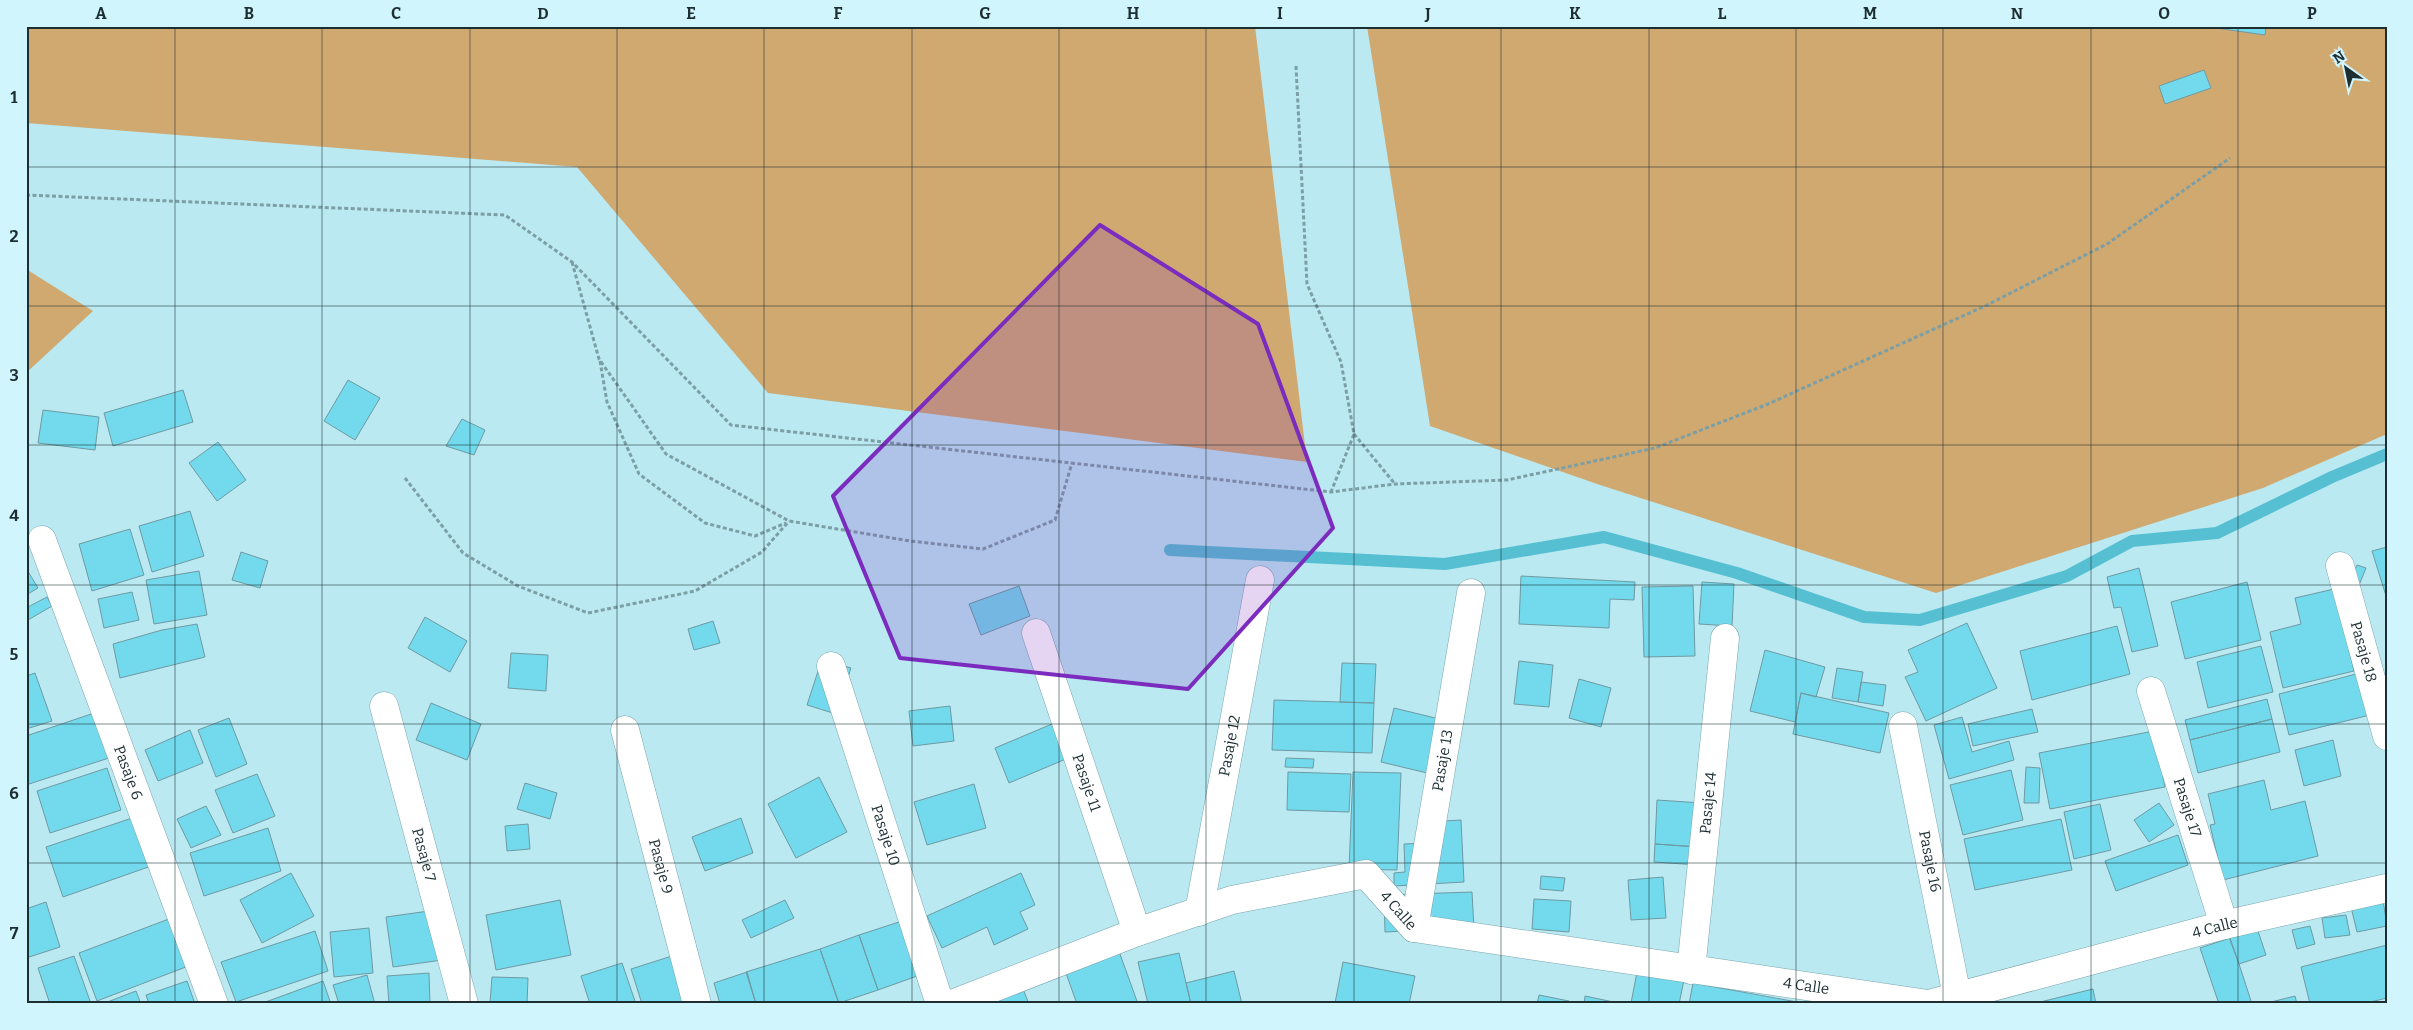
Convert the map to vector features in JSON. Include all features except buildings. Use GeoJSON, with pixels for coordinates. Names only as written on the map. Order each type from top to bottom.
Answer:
{"type":"FeatureCollection","features":[{"type":"Feature","properties":{"kind":"street","name":"Pasaje 6"},"geometry":{"type":"LineString","coordinates":[[42,540],[214,1004]]}},
{"type":"Feature","properties":{"kind":"street","name":"Pasaje 18"},"geometry":{"type":"LineString","coordinates":[[2340,566],[2387,736]]}},
{"type":"Feature","properties":{"kind":"street","name":"Pasaje 12"},"geometry":{"type":"LineString","coordinates":[[1199,912],[1260,580]]}},
{"type":"Feature","properties":{"kind":"street","name":"Pasaje 13"},"geometry":{"type":"LineString","coordinates":[[1414,928],[1470,593]]}},
{"type":"Feature","properties":{"kind":"street","name":"Pasaje 11"},"geometry":{"type":"LineString","coordinates":[[1036,633],[1137,932]]}},
{"type":"Feature","properties":{"kind":"street","name":"Pasaje 14"},"geometry":{"type":"LineString","coordinates":[[1691,970],[1725,638]]}},
{"type":"Feature","properties":{"kind":"street","name":"Pasaje 10"},"geometry":{"type":"LineString","coordinates":[[831,666],[940,1004]]}},
{"type":"Feature","properties":{"kind":"street","name":"Pasaje 17"},"geometry":{"type":"LineString","coordinates":[[2151,691],[2224,925]]}},
{"type":"Feature","properties":{"kind":"street","name":"Pasaje 7"},"geometry":{"type":"LineString","coordinates":[[384,706],[464,1004]]}},
{"type":"Feature","properties":{"kind":"street","name":"Pasaje 16"},"geometry":{"type":"LineString","coordinates":[[1903,726],[1957,996]]}},
{"type":"Feature","properties":{"kind":"street","name":"Pasaje 9"},"geometry":{"type":"LineString","coordinates":[[625,730],[697,1004]]}},
{"type":"Feature","properties":{"kind":"street","name":"4 Calle"},"geometry":{"type":"LineString","coordinates":[[952,1004],[1137,932],[1232,900],[1366,874],[1414,928],[1929,1004],[2224,925],[2387,888]]}},
{"type":"Feature","properties":{"kind":"path"},"geometry":{"type":"LineString","coordinates":[[1296,66],[1307,284],[1341,362],[1354,434],[1395,484]]}},
{"type":"Feature","properties":{"kind":"path"},"geometry":{"type":"LineString","coordinates":[[26,195],[505,215],[572,262],[731,425],[1331,492],[1395,484],[1507,480],[1654,448],[1751,410],[1985,306],[2107,244],[2230,158]]}},
{"type":"Feature","properties":{"kind":"path"},"geometry":{"type":"LineString","coordinates":[[572,262],[600,359],[607,402],[639,474],[705,523],[755,536],[789,521]]}},
{"type":"Feature","properties":{"kind":"path"},"geometry":{"type":"LineString","coordinates":[[600,359],[666,454],[789,521],[910,541],[983,549],[1055,520],[1072,463]]}},
{"type":"Feature","properties":{"kind":"path"},"geometry":{"type":"LineString","coordinates":[[1331,492],[1354,434]]}},
{"type":"Feature","properties":{"kind":"path"},"geometry":{"type":"LineString","coordinates":[[405,478],[463,553],[518,586],[588,613],[695,591],[762,552],[789,521]]}},
{"type":"Feature","properties":{"kind":"highlighted area"},"geometry":{"type":"Polygon","coordinates":[[[1100,225],[1258,324],[1333,528],[1188,689],[900,658],[833,496],[1100,225]]]}},
{"type":"Feature","properties":{"kind":"shaded area"},"geometry":{"type":"Polygon","coordinates":[[[26,26],[1255,26],[1307,462],[768,393],[577,167],[26,123],[26,26]]]}},
{"type":"Feature","properties":{"kind":"shaded area"},"geometry":{"type":"Polygon","coordinates":[[[1367,26],[2387,26],[2387,434],[2263,488],[1936,593],[1600,485],[1430,426],[1367,26]]]}},
{"type":"Feature","properties":{"kind":"shaded area"},"geometry":{"type":"Polygon","coordinates":[[[26,269],[93,311],[26,373],[26,269]]]}},
{"type":"Feature","properties":{"kind":"waterway"},"geometry":{"type":"LineString","coordinates":[[1170,550],[1445,564],[1604,537],[1737,573],[1864,617],[1920,620],[2067,576],[2132,541],[2217,533],[2332,477],[2387,454]]}}]}
